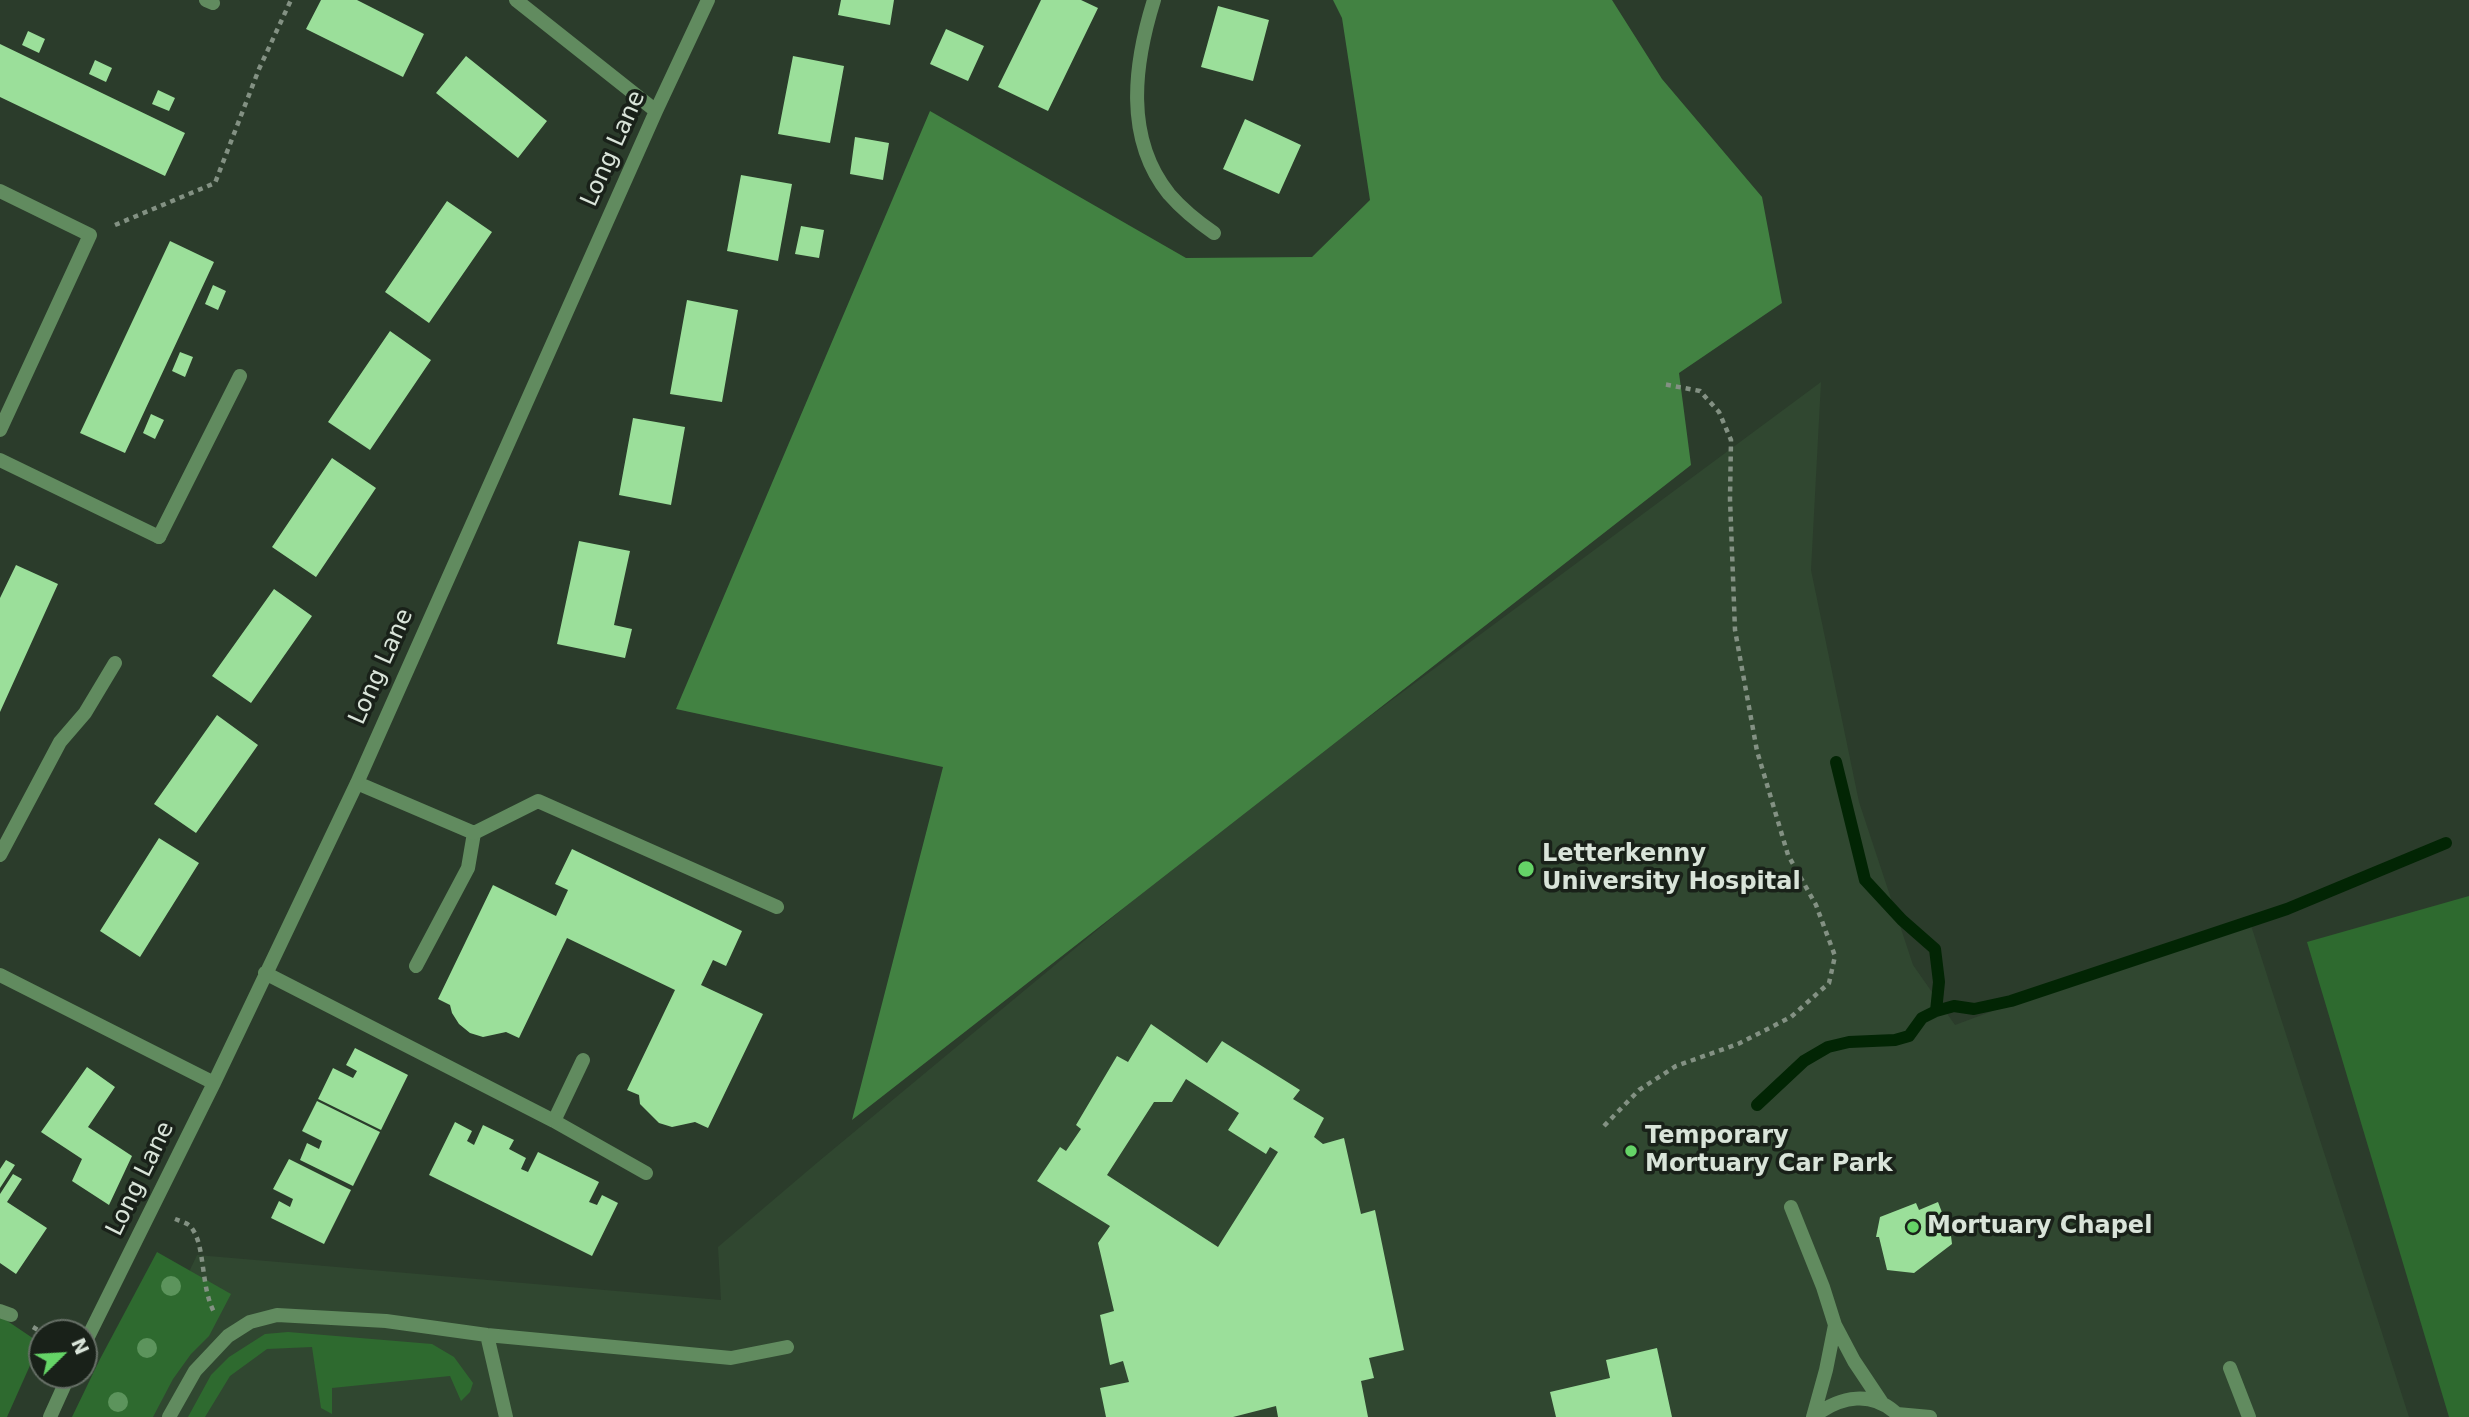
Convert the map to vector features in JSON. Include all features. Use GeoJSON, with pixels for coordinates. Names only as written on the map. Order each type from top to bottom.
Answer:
{"type":"FeatureCollection","features":[{"type":"Feature","properties":{"kind":"street"},"geometry":{"type":"LineString","coordinates":[[516,0],[656,111]]}},
{"type":"Feature","properties":{"kind":"street","name":"Long Lane"},"geometry":{"type":"LineString","coordinates":[[97,1319],[214,1083],[357,783],[708,0]]}},
{"type":"Feature","properties":{"kind":"street"},"geometry":{"type":"LineString","coordinates":[[1154,0],[1138,72],[1136,105],[1142,136],[1149,163],[1169,194],[1193,218],[1214,233]]}},
{"type":"Feature","properties":{"kind":"street"},"geometry":{"type":"LineString","coordinates":[[0,191],[90,235],[0,430]]}},
{"type":"Feature","properties":{"kind":"street"},"geometry":{"type":"LineString","coordinates":[[0,460],[159,537],[240,376]]}},
{"type":"Feature","properties":{"kind":"street"},"geometry":{"type":"LineString","coordinates":[[0,855],[60,742],[85,713],[115,663]]}},
{"type":"Feature","properties":{"kind":"street"},"geometry":{"type":"LineString","coordinates":[[357,783],[474,833],[538,801],[777,907]]}},
{"type":"Feature","properties":{"kind":"street"},"geometry":{"type":"LineString","coordinates":[[416,966],[468,868],[474,833]]}},
{"type":"Feature","properties":{"kind":"street"},"geometry":{"type":"LineString","coordinates":[[265,973],[554,1121],[646,1172]]}},
{"type":"Feature","properties":{"kind":"street"},"geometry":{"type":"LineString","coordinates":[[0,975],[214,1083]]}},
{"type":"Feature","properties":{"kind":"street"},"geometry":{"type":"LineString","coordinates":[[554,1121],[583,1060]]}},
{"type":"Feature","properties":{"kind":"street"},"geometry":{"type":"LineString","coordinates":[[1791,1207],[1835,1325],[1854,1361],[1882,1403],[1898,1415],[1930,1417]]}},
{"type":"Feature","properties":{"kind":"street"},"geometry":{"type":"LineString","coordinates":[[169,1417],[195,1371],[229,1336],[250,1322],[277,1315],[386,1321],[487,1335],[732,1358],[787,1347]]}},
{"type":"Feature","properties":{"kind":"street"},"geometry":{"type":"LineString","coordinates":[[1813,1417],[1835,1325]]}},
{"type":"Feature","properties":{"kind":"street"},"geometry":{"type":"LineString","coordinates":[[487,1335],[506,1417]]}},
{"type":"Feature","properties":{"kind":"street"},"geometry":{"type":"LineString","coordinates":[[2230,1368],[2249,1417]]}},
{"type":"Feature","properties":{"kind":"street"},"geometry":{"type":"LineString","coordinates":[[50,1417],[63,1389]]}},
{"type":"Feature","properties":{"kind":"street"},"geometry":{"type":"LineString","coordinates":[[1813,1417],[1829,1405],[1846,1399],[1866,1398],[1882,1403]]}},
{"type":"Feature","properties":{"kind":"path"},"geometry":{"type":"LineString","coordinates":[[90,235],[215,183],[259,69],[291,0]]}},
{"type":"Feature","properties":{"kind":"path"},"geometry":{"type":"LineString","coordinates":[[1604,1126],[1639,1090],[1675,1066],[1738,1044],[1791,1017],[1829,983],[1835,956],[1816,905],[1788,855],[1757,751],[1735,630],[1730,499],[1731,440],[1719,412],[1700,391],[1663,384]]}},
{"type":"Feature","properties":{"kind":"path"},"geometry":{"type":"LineString","coordinates":[[153,1207],[190,1226],[201,1246],[206,1294],[229,1336]]}},
{"type":"Feature","properties":{"kind":"shaded area","name":"Letterkenny University Hospital"},"geometry":{"type":"Polygon","coordinates":[[[1821,382],[1811,570],[1859,802],[1913,965],[1955,1025],[2248,916],[2409,1417],[121,1417],[197,1255],[721,1300],[718,1247],[818,1162],[1226,823],[1821,382]]]}},
{"type":"Feature","properties":{"kind":"green space"},"geometry":{"type":"Polygon","coordinates":[[[1333,0],[1612,0],[1662,79],[1762,197],[1782,303],[1679,373],[1691,465],[852,1120],[943,767],[676,709],[930,111],[1186,258],[1312,257],[1370,200],[1342,18],[1333,0]]]}},
{"type":"Feature","properties":{"kind":"green space"},"geometry":{"type":"Polygon","coordinates":[[[2469,896],[2469,1417],[2449,1417],[2307,942],[2469,896]]]}},
{"type":"Feature","properties":{"kind":"green space"},"geometry":{"type":"Polygon","coordinates":[[[157,1252],[231,1294],[209,1336],[191,1354],[173,1379],[153,1417],[72,1417],[86,1389],[98,1389],[100,1359],[157,1252]]]}},
{"type":"Feature","properties":{"kind":"green space"},"geometry":{"type":"Polygon","coordinates":[[[0,1316],[28,1335],[28,1370],[7,1417],[0,1417],[0,1316]]]}},
{"type":"Feature","properties":{"kind":"green space"},"geometry":{"type":"Polygon","coordinates":[[[288,1332],[432,1344],[454,1357],[473,1383],[470,1392],[461,1401],[450,1376],[332,1388],[332,1414],[321,1408],[312,1347],[267,1349],[230,1376],[205,1417],[188,1417],[211,1375],[229,1357],[265,1334],[288,1332]]]}},
{"type":"Feature","properties":{"kind":"building"},"geometry":{"type":"Polygon","coordinates":[[[321,0],[357,0],[424,34],[403,77],[306,29],[321,0]]]}},
{"type":"Feature","properties":{"kind":"building"},"geometry":{"type":"Polygon","coordinates":[[[841,0],[894,0],[890,25],[838,15],[841,0]]]}},
{"type":"Feature","properties":{"kind":"building"},"geometry":{"type":"Polygon","coordinates":[[[1041,0],[1081,0],[1098,8],[1048,111],[998,87],[1041,0]]]}},
{"type":"Feature","properties":{"kind":"building"},"geometry":{"type":"Polygon","coordinates":[[[1218,6],[1269,20],[1253,81],[1201,67],[1218,6]]]}},
{"type":"Feature","properties":{"kind":"building"},"geometry":{"type":"Polygon","coordinates":[[[946,29],[984,46],[968,81],[930,64],[946,29]]]}},
{"type":"Feature","properties":{"kind":"building"},"geometry":{"type":"Polygon","coordinates":[[[28,31],[45,39],[39,53],[22,45],[28,31]]]}},
{"type":"Feature","properties":{"kind":"building"},"geometry":{"type":"Polygon","coordinates":[[[0,44],[185,133],[165,176],[0,97],[0,44]]]}},
{"type":"Feature","properties":{"kind":"building"},"geometry":{"type":"Polygon","coordinates":[[[466,56],[547,121],[518,158],[436,93],[466,56]]]}},
{"type":"Feature","properties":{"kind":"building"},"geometry":{"type":"Polygon","coordinates":[[[793,56],[844,66],[830,143],[778,134],[793,56]]]}},
{"type":"Feature","properties":{"kind":"building"},"geometry":{"type":"Polygon","coordinates":[[[95,60],[112,68],[106,82],[89,74],[95,60]]]}},
{"type":"Feature","properties":{"kind":"building"},"geometry":{"type":"Polygon","coordinates":[[[158,90],[175,98],[169,111],[152,104],[158,90]]]}},
{"type":"Feature","properties":{"kind":"building"},"geometry":{"type":"Polygon","coordinates":[[[1245,119],[1301,145],[1279,194],[1223,169],[1245,119]]]}},
{"type":"Feature","properties":{"kind":"building"},"geometry":{"type":"Polygon","coordinates":[[[855,137],[889,143],[883,180],[850,174],[855,137]]]}},
{"type":"Feature","properties":{"kind":"building"},"geometry":{"type":"Polygon","coordinates":[[[741,175],[792,184],[778,261],[727,251],[741,175]]]}},
{"type":"Feature","properties":{"kind":"building"},"geometry":{"type":"Polygon","coordinates":[[[447,201],[492,232],[429,323],[385,292],[447,201]]]}},
{"type":"Feature","properties":{"kind":"building"},"geometry":{"type":"Polygon","coordinates":[[[801,226],[824,230],[819,258],[795,254],[801,226]]]}},
{"type":"Feature","properties":{"kind":"building"},"geometry":{"type":"Polygon","coordinates":[[[170,241],[214,262],[125,453],[80,433],[170,241]]]}},
{"type":"Feature","properties":{"kind":"building"},"geometry":{"type":"Polygon","coordinates":[[[213,285],[226,291],[218,310],[205,304],[213,285]]]}},
{"type":"Feature","properties":{"kind":"building"},"geometry":{"type":"Polygon","coordinates":[[[687,300],[738,310],[722,402],[670,394],[687,300]]]}},
{"type":"Feature","properties":{"kind":"building"},"geometry":{"type":"Polygon","coordinates":[[[390,331],[431,360],[370,450],[328,422],[390,331]]]}},
{"type":"Feature","properties":{"kind":"building"},"geometry":{"type":"Polygon","coordinates":[[[180,352],[193,357],[185,377],[172,371],[180,352]]]}},
{"type":"Feature","properties":{"kind":"building"},"geometry":{"type":"Polygon","coordinates":[[[151,414],[164,420],[155,439],[143,433],[151,414]]]}},
{"type":"Feature","properties":{"kind":"building"},"geometry":{"type":"Polygon","coordinates":[[[633,418],[685,427],[671,505],[619,495],[633,418]]]}},
{"type":"Feature","properties":{"kind":"building"},"geometry":{"type":"Polygon","coordinates":[[[332,458],[376,488],[316,577],[272,547],[332,458]]]}},
{"type":"Feature","properties":{"kind":"building"},"geometry":{"type":"Polygon","coordinates":[[[579,541],[630,551],[614,625],[632,629],[625,658],[557,644],[579,541]]]}},
{"type":"Feature","properties":{"kind":"building"},"geometry":{"type":"Polygon","coordinates":[[[16,565],[58,584],[0,712],[0,598],[16,565]]]}},
{"type":"Feature","properties":{"kind":"building"},"geometry":{"type":"Polygon","coordinates":[[[274,589],[312,616],[251,703],[212,676],[274,589]]]}},
{"type":"Feature","properties":{"kind":"building"},"geometry":{"type":"Polygon","coordinates":[[[217,715],[258,745],[196,833],[154,804],[217,715]]]}},
{"type":"Feature","properties":{"kind":"building"},"geometry":{"type":"Polygon","coordinates":[[[159,838],[199,863],[140,957],[100,931],[159,838]]]}},
{"type":"Feature","properties":{"kind":"building"},"geometry":{"type":"Polygon","coordinates":[[[572,849],[742,931],[726,966],[713,960],[701,985],[763,1014],[708,1128],[695,1122],[672,1127],[659,1123],[640,1104],[639,1095],[627,1090],[675,990],[567,938],[519,1038],[506,1032],[483,1037],[470,1033],[459,1024],[450,1005],[438,999],[493,885],[556,916],[568,890],[555,884],[572,849]]]}},
{"type":"Feature","properties":{"kind":"building"},"geometry":{"type":"Polygon","coordinates":[[[1151,1024],[1207,1063],[1222,1041],[1300,1090],[1293,1099],[1324,1118],[1314,1137],[1323,1144],[1344,1138],[1361,1214],[1375,1210],[1404,1350],[1369,1358],[1374,1378],[1361,1381],[1368,1417],[1278,1417],[1276,1406],[1233,1417],[1106,1417],[1100,1388],[1129,1382],[1123,1361],[1110,1365],[1100,1315],[1114,1311],[1098,1243],[1110,1226],[1037,1181],[1060,1147],[1066,1151],[1081,1129],[1076,1125],[1117,1056],[1128,1062],[1151,1024]],[[1186,1079],[1172,1102],[1154,1102],[1107,1175],[1218,1247],[1278,1152],[1270,1147],[1266,1154],[1228,1130],[1239,1113],[1186,1079]]]}},
{"type":"Feature","properties":{"kind":"building"},"geometry":{"type":"Polygon","coordinates":[[[355,1048],[408,1075],[381,1130],[318,1099],[333,1068],[353,1078],[357,1071],[346,1065],[355,1048]]]}},
{"type":"Feature","properties":{"kind":"building"},"geometry":{"type":"Polygon","coordinates":[[[87,1067],[115,1087],[88,1127],[132,1156],[109,1205],[72,1181],[82,1159],[41,1132],[87,1067]]]}},
{"type":"Feature","properties":{"kind":"building"},"geometry":{"type":"Polygon","coordinates":[[[317,1101],[380,1132],[353,1186],[300,1160],[307,1143],[319,1149],[322,1141],[302,1131],[317,1101]]]}},
{"type":"Feature","properties":{"kind":"building"},"geometry":{"type":"Polygon","coordinates":[[[455,1122],[472,1131],[467,1141],[474,1145],[483,1125],[514,1140],[509,1149],[526,1158],[521,1169],[528,1172],[538,1152],[599,1182],[589,1202],[597,1205],[602,1195],[618,1203],[592,1256],[429,1175],[455,1122]]]}},
{"type":"Feature","properties":{"kind":"building"},"geometry":{"type":"Polygon","coordinates":[[[289,1159],[351,1190],[324,1244],[271,1218],[279,1201],[290,1207],[293,1199],[273,1189],[289,1159]]]}},
{"type":"Feature","properties":{"kind":"building"},"geometry":{"type":"Polygon","coordinates":[[[6,1160],[15,1165],[0,1188],[0,1169],[6,1160]]]}},
{"type":"Feature","properties":{"kind":"building"},"geometry":{"type":"Polygon","coordinates":[[[13,1174],[22,1179],[7,1202],[47,1228],[16,1274],[0,1263],[0,1194],[13,1174]]]}},
{"type":"Feature","properties":{"kind":"building"},"geometry":{"type":"Polygon","coordinates":[[[1938,1202],[1952,1244],[1914,1273],[1887,1270],[1879,1237],[1876,1237],[1880,1217],[1916,1203],[1919,1210],[1938,1202]]]}},
{"type":"Feature","properties":{"kind":"building"},"geometry":{"type":"Polygon","coordinates":[[[1657,1348],[1672,1417],[1556,1417],[1550,1392],[1610,1378],[1606,1360],[1657,1348]]]}},
{"type":"Feature","properties":{"kind":"waterway"},"geometry":{"type":"LineString","coordinates":[[1836,762],[1865,880],[1902,920],[1935,949],[1939,982],[1936,1011]]}},
{"type":"Feature","properties":{"kind":"waterway"},"geometry":{"type":"LineString","coordinates":[[1757,1105],[1804,1061],[1828,1047],[1849,1042],[1895,1040],[1909,1036],[1922,1018],[1936,1011],[1954,1006],[1974,1009],[2011,1001],[2287,909],[2446,843]]}},
{"type":"Feature","properties":{"kind":"place","name":"Letterkenny University Hospital"},"geometry":{"type":"Point","coordinates":[1526,869]}},
{"type":"Feature","properties":{"kind":"place","name":"Temporary Mortuary Car Park"},"geometry":{"type":"Point","coordinates":[1631,1151]}},
{"type":"Feature","properties":{"kind":"place","name":"Mortuary Chapel"},"geometry":{"type":"Point","coordinates":[1913,1227]}}]}
